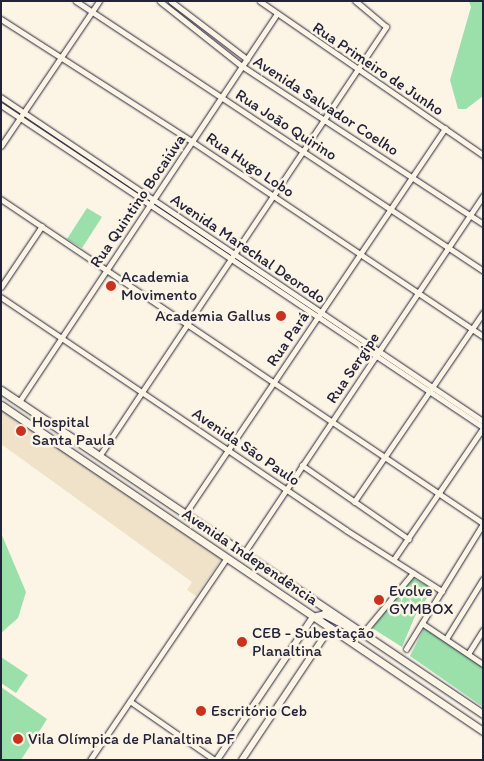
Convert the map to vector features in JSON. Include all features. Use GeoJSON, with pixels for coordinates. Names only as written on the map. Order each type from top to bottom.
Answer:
{"type":"FeatureCollection","features":[{"type":"Feature","properties":{"kind":"main road","name":"Avenida Independência"},"geometry":{"type":"LineString","coordinates":[[1,390],[141,482],[185,514],[483,714]]}},
{"type":"Feature","properties":{"kind":"main road"},"geometry":{"type":"LineString","coordinates":[[1,400],[9,396]]}},
{"type":"Feature","properties":{"kind":"main road","name":"Avenida Independência"},"geometry":{"type":"LineString","coordinates":[[1,405],[483,731]]}},
{"type":"Feature","properties":{"kind":"main road"},"geometry":{"type":"LineString","coordinates":[[133,494],[140,491],[141,482]]}},
{"type":"Feature","properties":{"kind":"main road"},"geometry":{"type":"LineString","coordinates":[[144,501],[146,492],[152,490]]}},
{"type":"Feature","properties":{"kind":"main road"},"geometry":{"type":"LineString","coordinates":[[264,583],[272,573]]}},
{"type":"Feature","properties":{"kind":"main road"},"geometry":{"type":"LineString","coordinates":[[273,588],[275,582],[282,579]]}},
{"type":"Feature","properties":{"kind":"main road"},"geometry":{"type":"LineString","coordinates":[[313,617],[324,614],[362,632]]}},
{"type":"Feature","properties":{"kind":"main road"},"geometry":{"type":"LineString","coordinates":[[388,667],[394,662],[395,655]]}},
{"type":"Feature","properties":{"kind":"street","name":"Rua João Quirino"},"geometry":{"type":"LineString","coordinates":[[76,1],[483,270]]}},
{"type":"Feature","properties":{"kind":"street"},"geometry":{"type":"LineString","coordinates":[[1,146],[99,1]]}},
{"type":"Feature","properties":{"kind":"street","name":"Avenida Salvador Coelho"},"geometry":{"type":"LineString","coordinates":[[160,1],[242,66],[483,224]]}},
{"type":"Feature","properties":{"kind":"street","name":"Avenida Salvador Coelho"},"geometry":{"type":"LineString","coordinates":[[171,1],[247,60]]}},
{"type":"Feature","properties":{"kind":"street","name":"Rua Primeiro de Junho"},"geometry":{"type":"LineString","coordinates":[[260,1],[483,155]]}},
{"type":"Feature","properties":{"kind":"street"},"geometry":{"type":"LineString","coordinates":[[100,455],[275,196],[386,27],[355,1]]}},
{"type":"Feature","properties":{"kind":"street","name":"Rua Quintino Bocaiúva"},"geometry":{"type":"LineString","coordinates":[[19,402],[277,14]]}},
{"type":"Feature","properties":{"kind":"street","name":"Rua Hugo Lobo"},"geometry":{"type":"LineString","coordinates":[[1,19],[193,142],[483,336]]}},
{"type":"Feature","properties":{"kind":"street","name":"Avenida Marechal Deorodo"},"geometry":{"type":"LineString","coordinates":[[1,98],[318,318],[483,427]]}},
{"type":"Feature","properties":{"kind":"street","name":"Avenida Marechal Deorodo"},"geometry":{"type":"LineString","coordinates":[[1,105],[152,203]]}},
{"type":"Feature","properties":{"kind":"street","name":"Rua Pará"},"geometry":{"type":"LineString","coordinates":[[185,514],[445,129]]}},
{"type":"Feature","properties":{"kind":"street","name":"Rua Sergipe"},"geometry":{"type":"LineString","coordinates":[[244,553],[483,196]]}},
{"type":"Feature","properties":{"kind":"street"},"geometry":{"type":"LineString","coordinates":[[1,199],[483,523],[406,649]]}},
{"type":"Feature","properties":{"kind":"street"},"geometry":{"type":"LineString","coordinates":[[1,287],[42,226]]}},
{"type":"Feature","properties":{"kind":"street","name":"Avenida Marechal Deorodo"},"geometry":{"type":"LineString","coordinates":[[233,258],[321,313],[483,421]]}},
{"type":"Feature","properties":{"kind":"street","name":"Avenida São Paulo"},"geometry":{"type":"LineString","coordinates":[[1,297],[142,393],[442,591]]}},
{"type":"Feature","properties":{"kind":"street"},"geometry":{"type":"LineString","coordinates":[[354,502],[483,313]]}},
{"type":"Feature","properties":{"kind":"street"},"geometry":{"type":"LineString","coordinates":[[394,559],[483,427]]}},
{"type":"Feature","properties":{"kind":"street"},"geometry":{"type":"LineString","coordinates":[[302,465],[409,539]]}},
{"type":"Feature","properties":{"kind":"street"},"geometry":{"type":"LineString","coordinates":[[90,760],[227,558]]}},
{"type":"Feature","properties":{"kind":"street"},"geometry":{"type":"LineString","coordinates":[[362,632],[413,572]]}},
{"type":"Feature","properties":{"kind":"street"},"geometry":{"type":"LineString","coordinates":[[446,639],[483,578]]}},
{"type":"Feature","properties":{"kind":"street"},"geometry":{"type":"LineString","coordinates":[[130,701],[216,760],[313,617]]}},
{"type":"Feature","properties":{"kind":"street"},"geometry":{"type":"LineString","coordinates":[[422,623],[483,664]]}},
{"type":"Feature","properties":{"kind":"street"},"geometry":{"type":"LineString","coordinates":[[242,760],[330,628]]}},
{"type":"Feature","properties":{"kind":"street"},"geometry":{"type":"LineString","coordinates":[[468,654],[483,630]]}},
{"type":"Feature","properties":{"kind":"shaded area"},"geometry":{"type":"Polygon","coordinates":[[[1,409],[223,557],[196,596],[187,590],[192,582],[1,444],[1,409]]]}},
{"type":"Feature","properties":{"kind":"green space"},"geometry":{"type":"Polygon","coordinates":[[[469,1],[483,1],[483,96],[466,109],[458,109],[450,80],[471,7],[469,1]]]}},
{"type":"Feature","properties":{"kind":"green space"},"geometry":{"type":"Polygon","coordinates":[[[87,208],[102,217],[82,248],[67,239],[87,208]]]}},
{"type":"Feature","properties":{"kind":"green space"},"geometry":{"type":"Polygon","coordinates":[[[1,533],[26,592],[18,618],[1,633],[1,533]]]}},
{"type":"Feature","properties":{"kind":"green space"},"geometry":{"type":"Polygon","coordinates":[[[413,578],[433,589],[415,616],[402,647],[372,628],[413,578]]]}},
{"type":"Feature","properties":{"kind":"green space"},"geometry":{"type":"Polygon","coordinates":[[[424,628],[483,667],[483,707],[410,656],[424,628]]]}},
{"type":"Feature","properties":{"kind":"green space"},"geometry":{"type":"Polygon","coordinates":[[[1,657],[28,675],[16,693],[1,683],[1,657]]]}},
{"type":"Feature","properties":{"kind":"green space","name":"Vila Olímpica de Planaltina DF"},"geometry":{"type":"Polygon","coordinates":[[[1,687],[47,719],[21,760],[1,760],[1,687]]]}},
{"type":"Feature","properties":{"kind":"place","name":"Academia Movimento"},"geometry":{"type":"Point","coordinates":[111,286]}},
{"type":"Feature","properties":{"kind":"place","name":"Academia Gallus"},"geometry":{"type":"Point","coordinates":[281,316]}},
{"type":"Feature","properties":{"kind":"place","name":"Hospital Santa Paula"},"geometry":{"type":"Point","coordinates":[21,431]}},
{"type":"Feature","properties":{"kind":"place","name":"Evolve GYMBOX"},"geometry":{"type":"Point","coordinates":[379,600]}},
{"type":"Feature","properties":{"kind":"place","name":"CEB - Subestação Planaltina"},"geometry":{"type":"Point","coordinates":[242,642]}},
{"type":"Feature","properties":{"kind":"place","name":"Escritório Ceb"},"geometry":{"type":"Point","coordinates":[201,711]}},
{"type":"Feature","properties":{"kind":"place","name":"Vila Olímpica de Planaltina DF"},"geometry":{"type":"Point","coordinates":[18,739]}}]}
